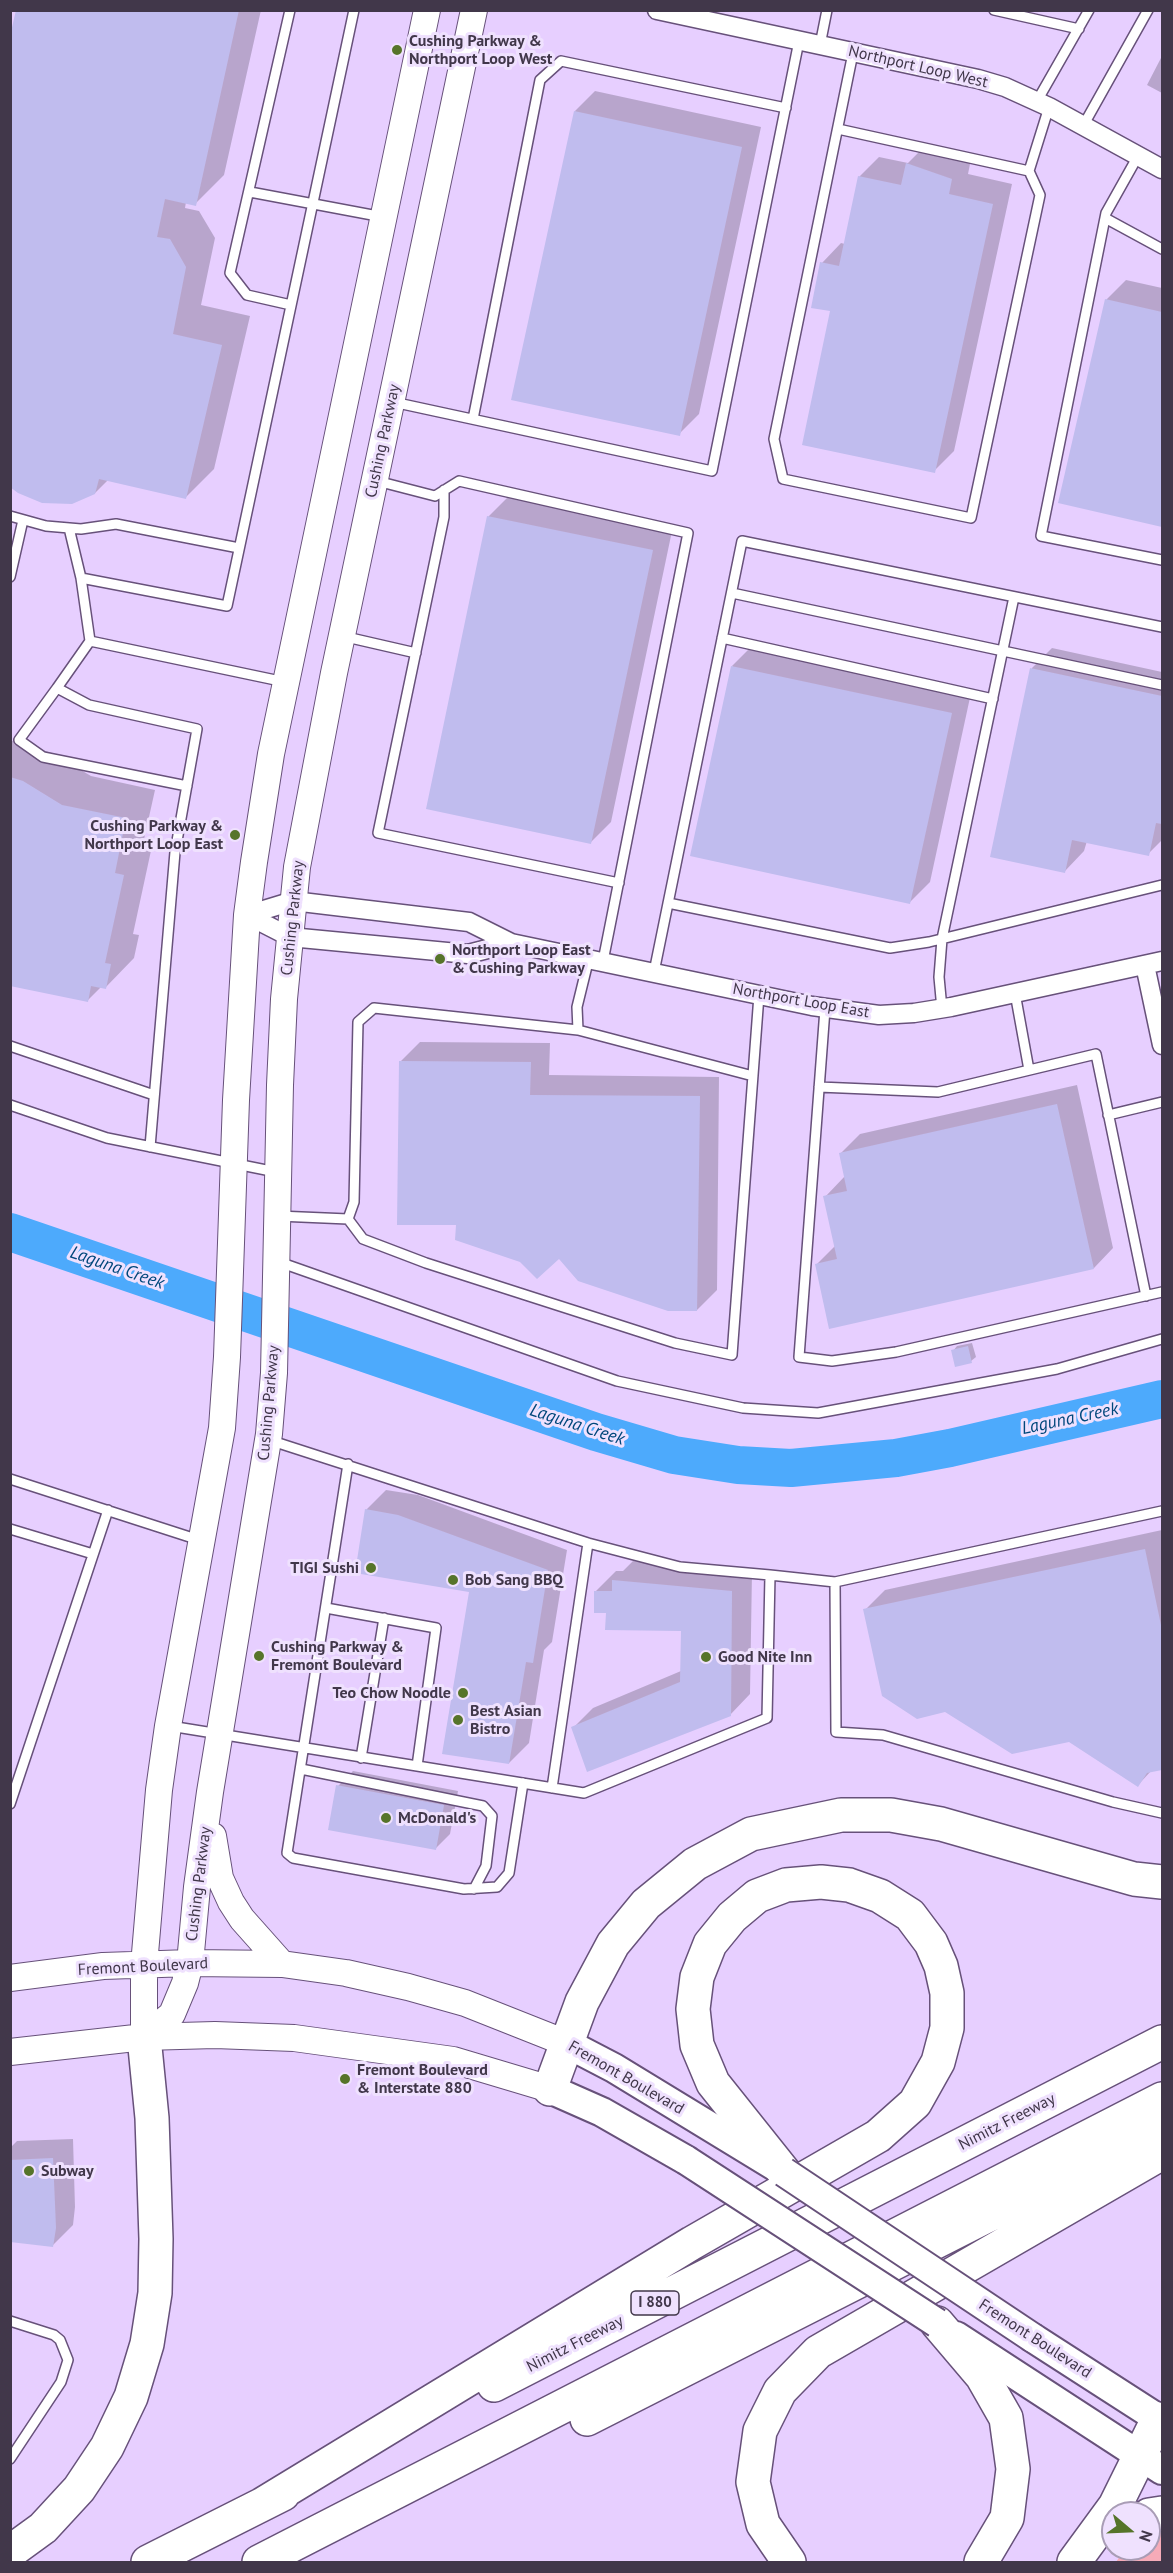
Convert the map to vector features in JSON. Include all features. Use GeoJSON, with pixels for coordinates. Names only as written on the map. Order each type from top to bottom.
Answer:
{"type":"FeatureCollection","features":[{"type":"Feature","properties":{"kind":"highway"},"geometry":{"type":"LineString","coordinates":[[550,2089],[582,2002],[613,1944],[646,1904],[696,1864],[751,1834],[841,1815],[891,1815],[941,1824],[1134,1879],[1162,1882]]}},
{"type":"Feature","properties":{"kind":"highway"},"geometry":{"type":"LineString","coordinates":[[263,2504],[663,2260],[878,2136],[915,2103],[938,2062],[947,2028],[947,1993],[941,1966],[931,1943],[910,1915],[880,1896],[849,1885],[821,1882],[786,1885],[757,1896],[732,1917],[710,1944],[697,1977],[693,2008],[697,2045],[712,2083],[720,2119],[784,2172]]}},
{"type":"Feature","properties":{"kind":"highway"},"geometry":{"type":"LineString","coordinates":[[10,2552],[43,2528],[79,2489],[107,2447],[131,2397],[147,2344],[155,2293],[156,2239],[152,2118],[144,2037]]}},
{"type":"Feature","properties":{"kind":"highway","name":"Nimitz Freeway"},"geometry":{"type":"LineString","coordinates":[[148,2562],[1162,2042]]}},
{"type":"Feature","properties":{"kind":"highway"},"geometry":{"type":"LineString","coordinates":[[259,2562],[1162,2099]]}},
{"type":"Feature","properties":{"kind":"highway"},"geometry":{"type":"LineString","coordinates":[[307,2562],[1162,2127]]}},
{"type":"Feature","properties":{"kind":"highway"},"geometry":{"type":"LineString","coordinates":[[789,2562],[763,2524],[753,2482],[760,2431],[780,2391],[818,2352],[1162,2153]]}},
{"type":"Feature","properties":{"kind":"highway"},"geometry":{"type":"LineString","coordinates":[[937,2323],[992,2372],[1006,2418],[1013,2469],[1007,2518],[981,2562]]}},
{"type":"Feature","properties":{"kind":"highway"},"geometry":{"type":"LineString","coordinates":[[1075,2562],[1115,2505],[1150,2462],[1160,2420]]}},
{"type":"Feature","properties":{"kind":"highway"},"geometry":{"type":"LineString","coordinates":[[1075,2562],[1101,2546]]}},
{"type":"Feature","properties":{"kind":"main road"},"geometry":{"type":"LineString","coordinates":[[144,2037],[144,1965],[151,1874],[168,1726],[222,1428],[227,1357],[233,1165],[248,915],[265,786],[428,10]]}},
{"type":"Feature","properties":{"kind":"main road","name":"Cushing Parkway"},"geometry":{"type":"LineString","coordinates":[[144,2037],[172,2013],[185,1983],[190,1963],[197,1887],[210,1792],[268,1439],[274,1373],[284,999],[293,901],[316,763],[474,10]]}},
{"type":"Feature","properties":{"kind":"main road"},"geometry":{"type":"LineString","coordinates":[[210,1792],[213,1850],[220,1878],[242,1920],[282,1964]]}},
{"type":"Feature","properties":{"kind":"main road","name":"Fremont Boulevard"},"geometry":{"type":"LineString","coordinates":[[10,1978],[103,1966],[190,1963],[282,1964],[346,1973],[465,2003],[566,2043],[720,2119]]}},
{"type":"Feature","properties":{"kind":"main road"},"geometry":{"type":"LineString","coordinates":[[10,2052],[144,2037],[215,2035],[294,2038],[453,2060],[550,2089],[602,2112],[686,2160],[937,2323]]}},
{"type":"Feature","properties":{"kind":"main road","name":"Fremont Boulevard"},"geometry":{"type":"LineString","coordinates":[[784,2172],[1032,2338],[1160,2420]]}},
{"type":"Feature","properties":{"kind":"main road"},"geometry":{"type":"LineString","coordinates":[[992,2372],[1150,2462]]}},
{"type":"Feature","properties":{"kind":"street","name":"Northport Loop West"},"geometry":{"type":"LineString","coordinates":[[657,10],[978,79],[1043,104],[1162,169]]}},
{"type":"Feature","properties":{"kind":"street","name":"Northport Loop East"},"geometry":{"type":"LineString","coordinates":[[248,915],[293,901],[469,922],[511,942],[825,1009],[879,1015],[942,1009],[1154,963]]}},
{"type":"Feature","properties":{"kind":"street","name":"Northport Loop East"},"geometry":{"type":"LineString","coordinates":[[248,915],[290,937],[468,954],[511,942]]}},
{"type":"Feature","properties":{"kind":"street"},"geometry":{"type":"LineString","coordinates":[[1154,963],[1162,1045]]}},
{"type":"Feature","properties":{"kind":"lane"},"geometry":{"type":"LineString","coordinates":[[290,10],[230,273],[247,295],[291,305]]}},
{"type":"Feature","properties":{"kind":"lane"},"geometry":{"type":"LineString","coordinates":[[81,578],[227,606],[354,10]]}},
{"type":"Feature","properties":{"kind":"lane"},"geometry":{"type":"LineString","coordinates":[[820,45],[827,10]]}},
{"type":"Feature","properties":{"kind":"lane"},"geometry":{"type":"LineString","coordinates":[[994,10],[1079,29]]}},
{"type":"Feature","properties":{"kind":"lane"},"geometry":{"type":"LineString","coordinates":[[853,52],[774,440],[783,479],[971,518],[1040,195],[1029,171],[1043,104],[1089,10]]}},
{"type":"Feature","properties":{"kind":"lane"},"geometry":{"type":"LineString","coordinates":[[1083,126],[1148,10]]}},
{"type":"Feature","properties":{"kind":"lane"},"geometry":{"type":"LineString","coordinates":[[391,402],[712,471],[799,41]]}},
{"type":"Feature","properties":{"kind":"lane"},"geometry":{"type":"LineString","coordinates":[[473,419],[540,80],[561,61],[786,108]]}},
{"type":"Feature","properties":{"kind":"lane"},"geometry":{"type":"LineString","coordinates":[[838,129],[1029,171]]}},
{"type":"Feature","properties":{"kind":"lane"},"geometry":{"type":"LineString","coordinates":[[1138,156],[1105,218],[1041,536],[1162,560]]}},
{"type":"Feature","properties":{"kind":"lane"},"geometry":{"type":"LineString","coordinates":[[250,192],[384,217]]}},
{"type":"Feature","properties":{"kind":"lane"},"geometry":{"type":"LineString","coordinates":[[1105,218],[1162,249]]}},
{"type":"Feature","properties":{"kind":"lane"},"geometry":{"type":"LineString","coordinates":[[375,480],[435,496],[459,481],[688,533],[619,883],[596,960],[577,1007],[578,1030]]}},
{"type":"Feature","properties":{"kind":"lane"},"geometry":{"type":"LineString","coordinates":[[444,490],[444,517],[378,833],[619,883]]}},
{"type":"Feature","properties":{"kind":"lane"},"geometry":{"type":"LineString","coordinates":[[10,516],[46,526],[81,529],[116,524],[239,548]]}},
{"type":"Feature","properties":{"kind":"lane"},"geometry":{"type":"LineString","coordinates":[[10,577],[23,520]]}},
{"type":"Feature","properties":{"kind":"lane"},"geometry":{"type":"LineString","coordinates":[[69,528],[81,578],[90,641],[57,688],[15,739],[43,757],[187,786]]}},
{"type":"Feature","properties":{"kind":"lane"},"geometry":{"type":"LineString","coordinates":[[654,972],[742,542],[1162,627]]}},
{"type":"Feature","properties":{"kind":"lane"},"geometry":{"type":"LineString","coordinates":[[732,593],[1162,685]]}},
{"type":"Feature","properties":{"kind":"lane"},"geometry":{"type":"LineString","coordinates":[[942,1009],[939,977],[942,939],[1014,597]]}},
{"type":"Feature","properties":{"kind":"lane"},"geometry":{"type":"LineString","coordinates":[[342,636],[416,653]]}},
{"type":"Feature","properties":{"kind":"lane"},"geometry":{"type":"LineString","coordinates":[[722,638],[993,699]]}},
{"type":"Feature","properties":{"kind":"lane"},"geometry":{"type":"LineString","coordinates":[[90,641],[286,682]]}},
{"type":"Feature","properties":{"kind":"lane"},"geometry":{"type":"LineString","coordinates":[[57,688],[88,705],[197,729],[175,852],[150,1147]]}},
{"type":"Feature","properties":{"kind":"lane"},"geometry":{"type":"LineString","coordinates":[[668,903],[890,948],[942,939],[1162,885]]}},
{"type":"Feature","properties":{"kind":"lane"},"geometry":{"type":"LineString","coordinates":[[1015,993],[1029,1070]]}},
{"type":"Feature","properties":{"kind":"lane"},"geometry":{"type":"LineString","coordinates":[[348,1219],[363,1239],[426,1263],[675,1343],[732,1355],[759,995]]}},
{"type":"Feature","properties":{"kind":"lane"},"geometry":{"type":"LineString","coordinates":[[348,1219],[354,1202],[358,1022],[374,1008],[578,1030],[753,1076]]}},
{"type":"Feature","properties":{"kind":"lane"},"geometry":{"type":"LineString","coordinates":[[825,1009],[798,1357],[832,1361],[896,1352],[1162,1292]]}},
{"type":"Feature","properties":{"kind":"lane"},"geometry":{"type":"LineString","coordinates":[[10,1046],[154,1095]]}},
{"type":"Feature","properties":{"kind":"lane"},"geometry":{"type":"LineString","coordinates":[[819,1088],[938,1092],[1096,1054],[1146,1296]]}},
{"type":"Feature","properties":{"kind":"lane"},"geometry":{"type":"LineString","coordinates":[[1108,1114],[1162,1101]]}},
{"type":"Feature","properties":{"kind":"lane"},"geometry":{"type":"LineString","coordinates":[[10,1105],[107,1138],[278,1173]]}},
{"type":"Feature","properties":{"kind":"lane"},"geometry":{"type":"LineString","coordinates":[[278,1216],[348,1219]]}},
{"type":"Feature","properties":{"kind":"lane"},"geometry":{"type":"LineString","coordinates":[[277,1268],[617,1381],[743,1408],[818,1413],[1057,1369],[1162,1339]]}},
{"type":"Feature","properties":{"kind":"lane"},"geometry":{"type":"LineString","coordinates":[[268,1439],[588,1543],[680,1567],[835,1582],[1162,1511]]}},
{"type":"Feature","properties":{"kind":"lane"},"geometry":{"type":"LineString","coordinates":[[348,1464],[287,1853],[293,1858],[464,1889],[497,1887],[509,1873],[523,1783]]}},
{"type":"Feature","properties":{"kind":"lane"},"geometry":{"type":"LineString","coordinates":[[10,1479],[201,1541]]}},
{"type":"Feature","properties":{"kind":"lane"},"geometry":{"type":"LineString","coordinates":[[10,1804],[108,1510]]}},
{"type":"Feature","properties":{"kind":"lane"},"geometry":{"type":"LineString","coordinates":[[10,1529],[93,1554]]}},
{"type":"Feature","properties":{"kind":"lane"},"geometry":{"type":"LineString","coordinates":[[552,1788],[588,1543]]}},
{"type":"Feature","properties":{"kind":"lane"},"geometry":{"type":"LineString","coordinates":[[168,1726],[584,1793],[766,1718],[770,1575]]}},
{"type":"Feature","properties":{"kind":"lane"},"geometry":{"type":"LineString","coordinates":[[835,1582],[837,1732],[884,1735],[1113,1802],[1162,1813]]}},
{"type":"Feature","properties":{"kind":"lane"},"geometry":{"type":"LineString","coordinates":[[326,1608],[436,1628],[417,1766]]}},
{"type":"Feature","properties":{"kind":"lane"},"geometry":{"type":"LineString","coordinates":[[361,1758],[384,1618]]}},
{"type":"Feature","properties":{"kind":"lane"},"geometry":{"type":"LineString","coordinates":[[301,1769],[483,1806],[492,1816],[486,1866],[474,1889]]}},
{"type":"Feature","properties":{"kind":"lane"},"geometry":{"type":"LineString","coordinates":[[10,2321],[54,2335],[60,2340],[68,2360],[62,2382],[10,2459]]}},
{"type":"Feature","properties":{"kind":"shaded area"},"geometry":{"type":"Polygon","coordinates":[[[1161,2530],[1162,2562],[1116,2562],[1161,2561],[1161,2530]]]}},
{"type":"Feature","properties":{"kind":"building"},"geometry":{"type":"Polygon","coordinates":[[[16,10],[239,10],[196,206],[165,199],[157,237],[170,239],[186,267],[173,334],[222,345],[186,499],[99,479],[95,494],[72,504],[42,503],[10,487],[10,36],[16,10]]]}},
{"type":"Feature","properties":{"kind":"building"},"geometry":{"type":"Polygon","coordinates":[[[574,111],[742,147],[680,436],[511,400],[574,111]]]}},
{"type":"Feature","properties":{"kind":"building"},"geometry":{"type":"Polygon","coordinates":[[[906,163],[952,179],[949,194],[993,204],[935,473],[802,445],[830,311],[811,308],[820,262],[839,266],[858,176],[901,185],[906,163]]]}},
{"type":"Feature","properties":{"kind":"building"},"geometry":{"type":"Polygon","coordinates":[[[1105,299],[1162,312],[1162,527],[1058,503],[1105,299]]]}},
{"type":"Feature","properties":{"kind":"building"},"geometry":{"type":"Polygon","coordinates":[[[487,516],[653,550],[591,844],[426,809],[487,516]]]}},
{"type":"Feature","properties":{"kind":"building"},"geometry":{"type":"Polygon","coordinates":[[[731,666],[952,713],[910,904],[690,856],[731,666]]]}},
{"type":"Feature","properties":{"kind":"building"},"geometry":{"type":"Polygon","coordinates":[[[1030,668],[1162,696],[1162,824],[1156,823],[1149,856],[1072,840],[1065,873],[990,857],[1030,668]]]}},
{"type":"Feature","properties":{"kind":"building"},"geometry":{"type":"Polygon","coordinates":[[[10,777],[23,781],[62,805],[126,818],[115,873],[124,875],[105,963],[111,964],[106,989],[91,986],[88,1002],[10,986],[10,777]]]}},
{"type":"Feature","properties":{"kind":"building"},"geometry":{"type":"Polygon","coordinates":[[[399,1061],[531,1062],[530,1095],[700,1096],[697,1311],[668,1311],[578,1281],[559,1259],[537,1279],[520,1262],[455,1240],[456,1225],[397,1225],[399,1061]]]}},
{"type":"Feature","properties":{"kind":"building"},"geometry":{"type":"Polygon","coordinates":[[[1057,1104],[1094,1269],[829,1329],[815,1264],[837,1259],[823,1196],[847,1191],[839,1153],[1057,1104]]]}},
{"type":"Feature","properties":{"kind":"building"},"geometry":{"type":"Polygon","coordinates":[[[968,1346],[972,1363],[955,1367],[951,1350],[968,1346]]]}},
{"type":"Feature","properties":{"kind":"building"},"geometry":{"type":"Polygon","coordinates":[[[365,1509],[398,1515],[548,1570],[533,1663],[526,1662],[509,1764],[442,1754],[469,1592],[355,1573],[365,1509]]]}},
{"type":"Feature","properties":{"kind":"building"},"geometry":{"type":"Polygon","coordinates":[[[1145,1549],[1162,1630],[1162,1770],[1147,1773],[1138,1787],[1069,1742],[1012,1754],[945,1712],[917,1719],[882,1696],[863,1609],[1145,1549]]]}},
{"type":"Feature","properties":{"kind":"building","name":"Good Nite Inn"},"geometry":{"type":"Polygon","coordinates":[[[612,1580],[732,1591],[731,1716],[587,1772],[571,1727],[680,1682],[681,1631],[605,1630],[606,1613],[594,1613],[594,1591],[612,1591],[612,1580]]]}},
{"type":"Feature","properties":{"kind":"building","name":"McDonald's"},"geometry":{"type":"Polygon","coordinates":[[[336,1785],[444,1805],[436,1850],[328,1830],[336,1785]]]}},
{"type":"Feature","properties":{"kind":"building"},"geometry":{"type":"Polygon","coordinates":[[[53,2158],[56,2228],[53,2247],[10,2242],[10,2160],[53,2158]]]}},
{"type":"Feature","properties":{"kind":"waterway","name":"Laguna Creek"},"geometry":{"type":"LineString","coordinates":[[10,1232],[596,1432],[674,1455],[738,1465],[791,1468],[896,1458],[950,1448],[1162,1399]]}},
{"type":"Feature","properties":{"kind":"place","name":"Cushing Parkway & Northport Loop West"},"geometry":{"type":"Point","coordinates":[397,50]}},
{"type":"Feature","properties":{"kind":"place","name":"Cushing Parkway & Northport Loop East"},"geometry":{"type":"Point","coordinates":[235,835]}},
{"type":"Feature","properties":{"kind":"place","name":"Northport Loop East & Cushing Parkway"},"geometry":{"type":"Point","coordinates":[440,959]}},
{"type":"Feature","properties":{"kind":"place","name":"TIGI Sushi"},"geometry":{"type":"Point","coordinates":[371,1568]}},
{"type":"Feature","properties":{"kind":"place","name":"Bob Sang BBQ"},"geometry":{"type":"Point","coordinates":[453,1580]}},
{"type":"Feature","properties":{"kind":"place","name":"Cushing Parkway & Fremont Boulevard"},"geometry":{"type":"Point","coordinates":[259,1656]}},
{"type":"Feature","properties":{"kind":"place","name":"Good Nite Inn"},"geometry":{"type":"Point","coordinates":[706,1657]}},
{"type":"Feature","properties":{"kind":"place","name":"Teo Chow Noodle"},"geometry":{"type":"Point","coordinates":[463,1693]}},
{"type":"Feature","properties":{"kind":"place","name":"Best Asian Bistro"},"geometry":{"type":"Point","coordinates":[458,1720]}},
{"type":"Feature","properties":{"kind":"place","name":"McDonald's"},"geometry":{"type":"Point","coordinates":[386,1818]}},
{"type":"Feature","properties":{"kind":"place","name":"Fremont Boulevard & Interstate 880"},"geometry":{"type":"Point","coordinates":[345,2079]}},
{"type":"Feature","properties":{"kind":"place","name":"Subway"},"geometry":{"type":"Point","coordinates":[29,2171]}}]}
